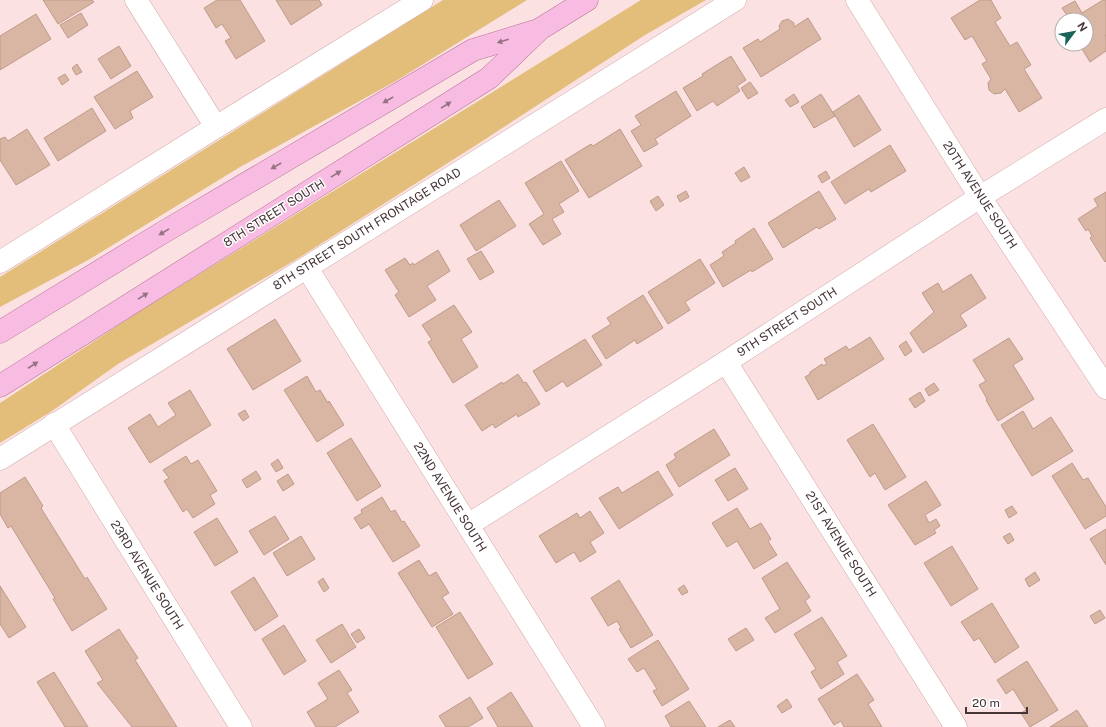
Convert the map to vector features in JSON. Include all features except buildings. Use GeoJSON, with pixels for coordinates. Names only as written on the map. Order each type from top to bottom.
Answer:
{"type":"FeatureCollection","features":[{"type":"Feature","properties":{"kind":"main road","name":"8TH STREET SOUTH"},"geometry":{"type":"LineString","coordinates":[[0,386],[488,78],[540,29],[587,0]]}},
{"type":"Feature","properties":{"kind":"main road","name":"8TH STREET SOUTH"},"geometry":{"type":"LineString","coordinates":[[0,332],[162,234],[474,50],[540,29]]}},
{"type":"Feature","properties":{"kind":"street"},"geometry":{"type":"LineString","coordinates":[[136,0],[216,127]]}},
{"type":"Feature","properties":{"kind":"street"},"geometry":{"type":"LineString","coordinates":[[0,262],[422,0]]}},
{"type":"Feature","properties":{"kind":"street","name":"8TH STREET SOUTH FRONTAGE ROAD"},"geometry":{"type":"LineString","coordinates":[[0,459],[735,0]]}},
{"type":"Feature","properties":{"kind":"street","name":"20TH AVENUE SOUTH"},"geometry":{"type":"LineString","coordinates":[[857,0],[980,197],[1106,388]]}},
{"type":"Feature","properties":{"kind":"street","name":"9TH STREET SOUTH"},"geometry":{"type":"LineString","coordinates":[[468,525],[726,362],[980,197],[1106,119]]}},
{"type":"Feature","properties":{"kind":"street","name":"22ND AVENUE SOUTH"},"geometry":{"type":"LineString","coordinates":[[306,268],[594,727]]}},
{"type":"Feature","properties":{"kind":"street","name":"21ST AVENUE SOUTH"},"geometry":{"type":"LineString","coordinates":[[726,362],[956,727]]}},
{"type":"Feature","properties":{"kind":"street","name":"23RD AVENUE SOUTH"},"geometry":{"type":"LineString","coordinates":[[54,424],[241,727]]}},
{"type":"Feature","properties":{"kind":"shaded area"},"geometry":{"type":"Polygon","coordinates":[[[443,0],[527,0],[396,81],[240,167],[90,259],[0,307],[0,277],[443,0]]]}},
{"type":"Feature","properties":{"kind":"shaded area"},"geometry":{"type":"Polygon","coordinates":[[[641,0],[706,0],[645,35],[297,259],[118,364],[52,411],[0,443],[0,403],[137,313],[641,0]]]}}]}
